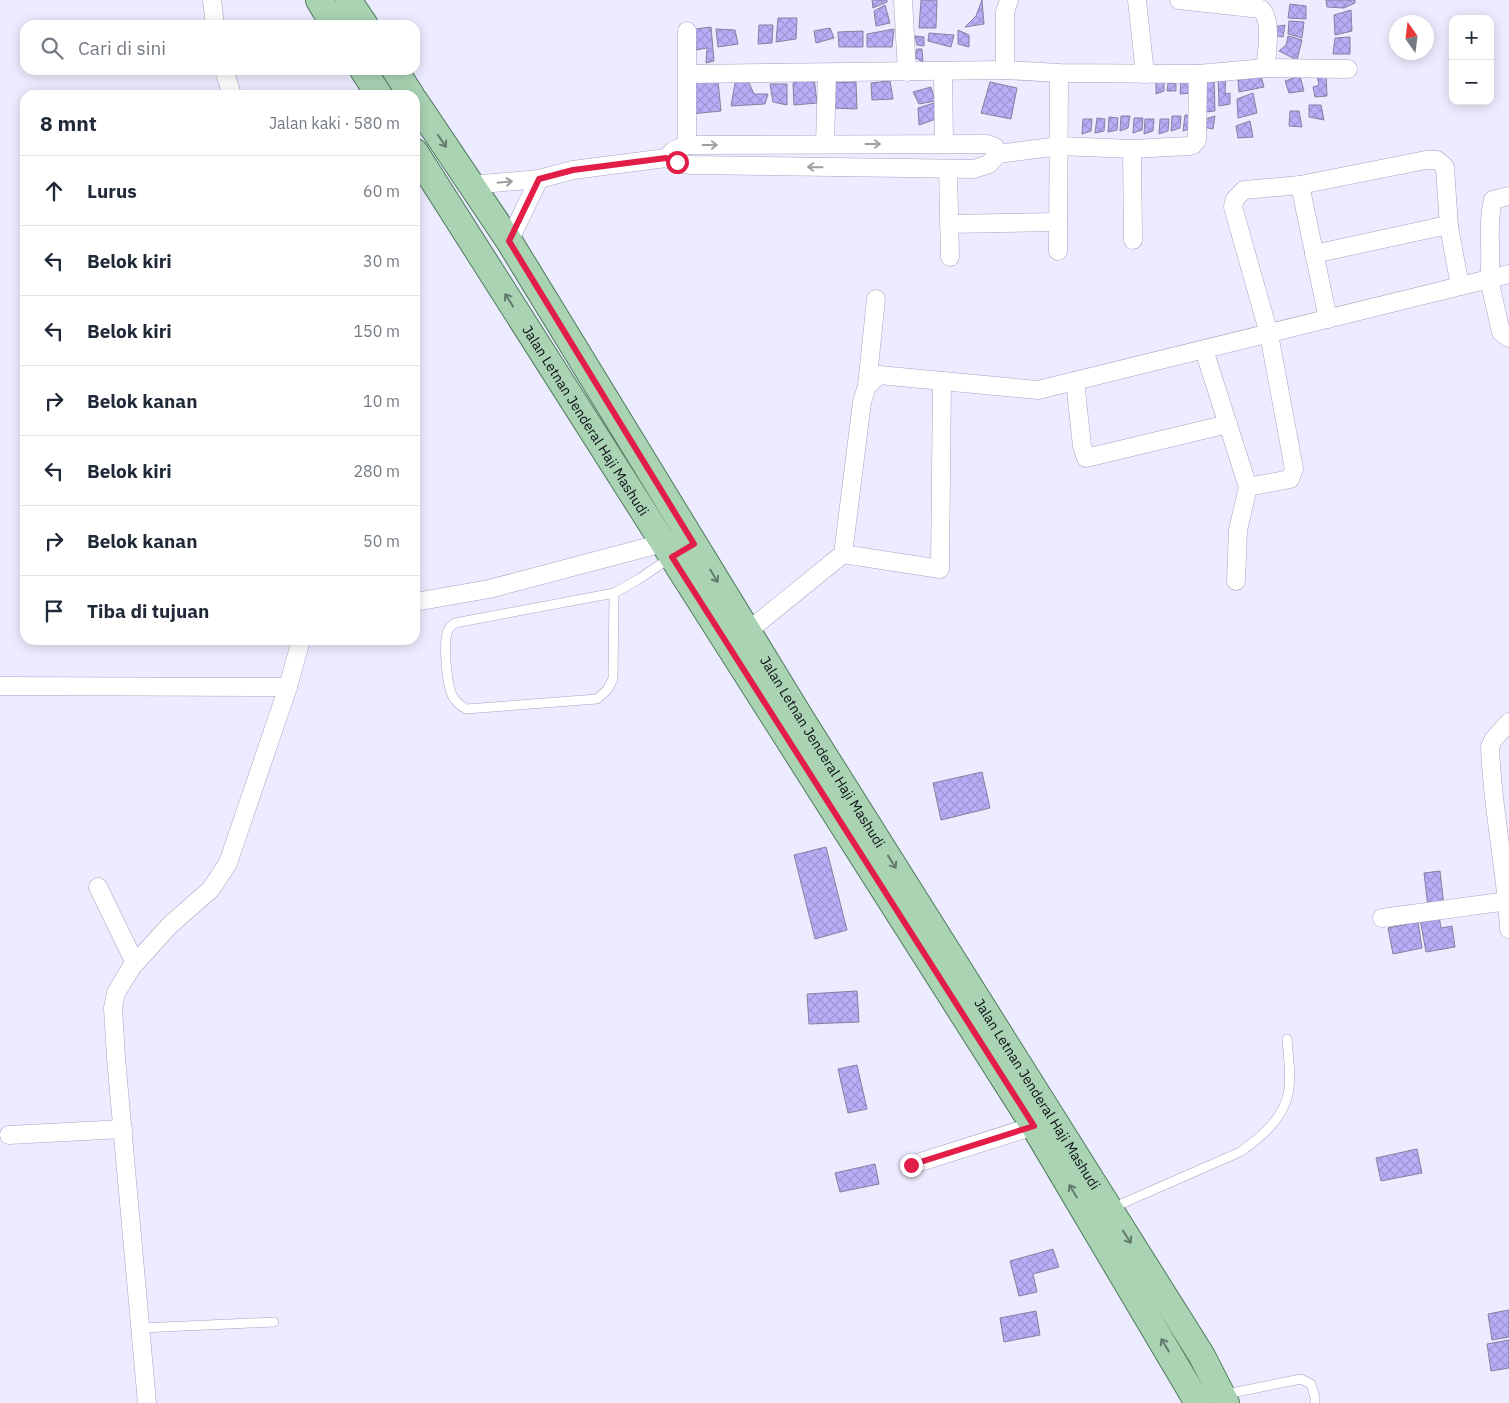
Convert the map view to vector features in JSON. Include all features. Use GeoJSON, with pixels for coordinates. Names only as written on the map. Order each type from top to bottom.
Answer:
{"type":"FeatureCollection","features":[{"type":"Feature","properties":{"kind":"main road"},"geometry":{"type":"LineString","coordinates":[[318,0],[331,20]]}},
{"type":"Feature","properties":{"kind":"main road"},"geometry":{"type":"LineString","coordinates":[[348,0],[361,20]]}},
{"type":"Feature","properties":{"kind":"main road"},"geometry":{"type":"LineString","coordinates":[[366,75],[376,90]]}},
{"type":"Feature","properties":{"kind":"main road"},"geometry":{"type":"LineString","coordinates":[[398,75],[408,90]]}},
{"type":"Feature","properties":{"kind":"main road","name":"Jalan Letnan Jenderal Haji Mashudi"},"geometry":{"type":"LineString","coordinates":[[420,108],[509,241],[679,549],[748,631],[1202,1356],[1225,1399]]}},
{"type":"Feature","properties":{"kind":"main road","name":"Jalan Letnan Jenderal Haji Mashudi"},"geometry":{"type":"LineString","coordinates":[[420,160],[679,549],[1034,1126],[1198,1403]]}},
{"type":"Feature","properties":{"kind":"main road"},"geometry":{"type":"LineString","coordinates":[[1181,1372],[1202,1356]]}},
{"type":"Feature","properties":{"kind":"street"},"geometry":{"type":"LineString","coordinates":[[212,0],[214,20]]}},
{"type":"Feature","properties":{"kind":"street"},"geometry":{"type":"LineString","coordinates":[[903,0],[907,72]]}},
{"type":"Feature","properties":{"kind":"street"},"geometry":{"type":"LineString","coordinates":[[1005,70],[1005,12],[1009,0]]}},
{"type":"Feature","properties":{"kind":"street"},"geometry":{"type":"LineString","coordinates":[[1137,0],[1145,74]]}},
{"type":"Feature","properties":{"kind":"street"},"geometry":{"type":"LineString","coordinates":[[1179,0],[1261,9],[1265,13],[1267,21],[1266,68]]}},
{"type":"Feature","properties":{"kind":"street"},"geometry":{"type":"LineString","coordinates":[[687,31],[687,145]]}},
{"type":"Feature","properties":{"kind":"street"},"geometry":{"type":"LineString","coordinates":[[688,74],[1005,70],[1059,73],[1198,74],[1266,68],[1348,69]]}},
{"type":"Feature","properties":{"kind":"street"},"geometry":{"type":"LineString","coordinates":[[943,72],[944,143]]}},
{"type":"Feature","properties":{"kind":"street"},"geometry":{"type":"LineString","coordinates":[[825,144],[827,73]]}},
{"type":"Feature","properties":{"kind":"street"},"geometry":{"type":"LineString","coordinates":[[1058,251],[1059,73]]}},
{"type":"Feature","properties":{"kind":"street"},"geometry":{"type":"LineString","coordinates":[[471,185],[539,179],[573,170],[666,158],[682,164],[692,165],[974,169],[983,167],[998,154],[1059,146],[1132,148],[1189,146],[1196,143],[1198,126],[1198,74]]}},
{"type":"Feature","properties":{"kind":"street"},"geometry":{"type":"LineString","coordinates":[[226,75],[230,90]]}},
{"type":"Feature","properties":{"kind":"street"},"geometry":{"type":"LineString","coordinates":[[666,158],[674,150],[687,145],[987,144],[995,147],[998,154]]}},
{"type":"Feature","properties":{"kind":"street"},"geometry":{"type":"LineString","coordinates":[[1132,148],[1133,240]]}},
{"type":"Feature","properties":{"kind":"street"},"geometry":{"type":"LineString","coordinates":[[1248,487],[1290,479],[1294,469],[1269,334],[1233,207],[1235,199],[1244,190],[1300,185],[1426,160],[1437,160],[1445,167],[1449,228],[1460,286]]}},
{"type":"Feature","properties":{"kind":"street"},"geometry":{"type":"LineString","coordinates":[[948,169],[950,257]]}},
{"type":"Feature","properties":{"kind":"street"},"geometry":{"type":"LineString","coordinates":[[509,241],[539,179]]}},
{"type":"Feature","properties":{"kind":"street"},"geometry":{"type":"LineString","coordinates":[[1300,185],[1328,319]]}},
{"type":"Feature","properties":{"kind":"street"},"geometry":{"type":"LineString","coordinates":[[1509,196],[1493,200],[1488,219],[1492,261],[1489,279],[1501,332],[1509,338]]}},
{"type":"Feature","properties":{"kind":"street"},"geometry":{"type":"LineString","coordinates":[[949,224],[1058,222]]}},
{"type":"Feature","properties":{"kind":"street"},"geometry":{"type":"LineString","coordinates":[[1314,254],[1443,226],[1449,228]]}},
{"type":"Feature","properties":{"kind":"street"},"geometry":{"type":"LineString","coordinates":[[866,386],[879,375],[1038,390],[1509,274]]}},
{"type":"Feature","properties":{"kind":"street"},"geometry":{"type":"LineString","coordinates":[[748,631],[843,554],[876,299]]}},
{"type":"Feature","properties":{"kind":"street"},"geometry":{"type":"LineString","coordinates":[[1204,350],[1248,487],[1238,530],[1236,581]]}},
{"type":"Feature","properties":{"kind":"street"},"geometry":{"type":"LineString","coordinates":[[843,554],[940,569],[942,381]]}},
{"type":"Feature","properties":{"kind":"street"},"geometry":{"type":"LineString","coordinates":[[1075,381],[1082,446],[1086,458],[1228,424]]}},
{"type":"Feature","properties":{"kind":"street"},"geometry":{"type":"LineString","coordinates":[[420,601],[488,589],[679,549]]}},
{"type":"Feature","properties":{"kind":"street"},"geometry":{"type":"LineString","coordinates":[[147,1403],[113,1008],[121,981],[134,963],[170,925],[221,877],[228,863],[288,687],[300,645]]}},
{"type":"Feature","properties":{"kind":"street"},"geometry":{"type":"LineString","coordinates":[[0,686],[288,687]]}},
{"type":"Feature","properties":{"kind":"street"},"geometry":{"type":"LineString","coordinates":[[1509,722],[1493,740],[1490,747],[1502,821],[1509,930]]}},
{"type":"Feature","properties":{"kind":"street"},"geometry":{"type":"LineString","coordinates":[[98,887],[134,963]]}},
{"type":"Feature","properties":{"kind":"street"},"geometry":{"type":"LineString","coordinates":[[1382,918],[1508,901]]}},
{"type":"Feature","properties":{"kind":"street"},"geometry":{"type":"LineString","coordinates":[[911,1165],[1034,1126]]}},
{"type":"Feature","properties":{"kind":"street"},"geometry":{"type":"LineString","coordinates":[[9,1135],[123,1129]]}},
{"type":"Feature","properties":{"kind":"lane"},"geometry":{"type":"LineString","coordinates":[[614,593],[613,679],[608,690],[597,699],[466,709],[458,704],[451,695],[447,677],[446,641],[448,629],[455,623],[614,593],[639,579],[679,549]]}},
{"type":"Feature","properties":{"kind":"lane"},"geometry":{"type":"LineString","coordinates":[[1110,1209],[1240,1152],[1258,1140],[1273,1124],[1288,1096],[1288,1040]]}},
{"type":"Feature","properties":{"kind":"lane"},"geometry":{"type":"LineString","coordinates":[[141,1328],[274,1322]]}},
{"type":"Feature","properties":{"kind":"lane"},"geometry":{"type":"LineString","coordinates":[[1225,1399],[1301,1379],[1311,1384],[1315,1403]]}},
{"type":"Feature","properties":{"kind":"building"},"geometry":{"type":"Polygon","coordinates":[[[872,0],[887,0],[887,2],[873,8],[872,0]]]}},
{"type":"Feature","properties":{"kind":"building"},"geometry":{"type":"Polygon","coordinates":[[[921,0],[937,0],[936,28],[919,28],[921,0]]]}},
{"type":"Feature","properties":{"kind":"building"},"geometry":{"type":"Polygon","coordinates":[[[982,0],[984,24],[965,27],[976,16],[982,0]]]}},
{"type":"Feature","properties":{"kind":"building"},"geometry":{"type":"Polygon","coordinates":[[[1326,0],[1355,0],[1355,3],[1344,8],[1327,7],[1326,0]]]}},
{"type":"Feature","properties":{"kind":"building"},"geometry":{"type":"Polygon","coordinates":[[[1290,4],[1306,6],[1306,19],[1288,18],[1290,4]]]}},
{"type":"Feature","properties":{"kind":"building"},"geometry":{"type":"Polygon","coordinates":[[[885,5],[890,23],[876,26],[874,11],[885,5]]]}},
{"type":"Feature","properties":{"kind":"building"},"geometry":{"type":"Polygon","coordinates":[[[1351,10],[1352,31],[1335,35],[1334,15],[1351,10]]]}},
{"type":"Feature","properties":{"kind":"building"},"geometry":{"type":"Polygon","coordinates":[[[778,18],[797,18],[796,39],[776,42],[778,18]]]}},
{"type":"Feature","properties":{"kind":"building"},"geometry":{"type":"Polygon","coordinates":[[[1289,21],[1304,22],[1302,38],[1288,34],[1289,21]]]}},
{"type":"Feature","properties":{"kind":"building"},"geometry":{"type":"Polygon","coordinates":[[[759,25],[773,25],[772,43],[758,44],[759,25]]]}},
{"type":"Feature","properties":{"kind":"building"},"geometry":{"type":"Polygon","coordinates":[[[1285,25],[1283,37],[1273,35],[1272,27],[1285,25]]]}},
{"type":"Feature","properties":{"kind":"building"},"geometry":{"type":"Polygon","coordinates":[[[711,27],[714,61],[706,63],[707,48],[696,50],[695,29],[711,27]]]}},
{"type":"Feature","properties":{"kind":"building"},"geometry":{"type":"Polygon","coordinates":[[[830,28],[834,38],[816,43],[814,31],[830,28]]]}},
{"type":"Feature","properties":{"kind":"building"},"geometry":{"type":"Polygon","coordinates":[[[716,29],[735,30],[738,44],[718,47],[716,29]]]}},
{"type":"Feature","properties":{"kind":"building"},"geometry":{"type":"Polygon","coordinates":[[[894,29],[892,47],[867,47],[867,34],[894,29]]]}},
{"type":"Feature","properties":{"kind":"building"},"geometry":{"type":"Polygon","coordinates":[[[958,30],[969,35],[969,47],[958,44],[958,30]]]}},
{"type":"Feature","properties":{"kind":"building"},"geometry":{"type":"Polygon","coordinates":[[[863,31],[863,47],[839,47],[838,32],[863,31]]]}},
{"type":"Feature","properties":{"kind":"building"},"geometry":{"type":"Polygon","coordinates":[[[929,33],[954,35],[951,47],[928,41],[929,33]]]}},
{"type":"Feature","properties":{"kind":"building"},"geometry":{"type":"Polygon","coordinates":[[[915,36],[924,37],[924,46],[917,45],[915,36]]]}},
{"type":"Feature","properties":{"kind":"building"},"geometry":{"type":"Polygon","coordinates":[[[1288,36],[1302,40],[1297,60],[1279,51],[1286,45],[1288,36]]]}},
{"type":"Feature","properties":{"kind":"building"},"geometry":{"type":"Polygon","coordinates":[[[1350,37],[1350,54],[1333,54],[1335,38],[1350,37]]]}},
{"type":"Feature","properties":{"kind":"building"},"geometry":{"type":"Polygon","coordinates":[[[917,49],[922,49],[923,62],[914,57],[917,49]]]}},
{"type":"Feature","properties":{"kind":"building"},"geometry":{"type":"Polygon","coordinates":[[[1226,74],[1225,94],[1230,93],[1230,104],[1219,106],[1218,76],[1226,74]]]}},
{"type":"Feature","properties":{"kind":"building"},"geometry":{"type":"Polygon","coordinates":[[[1326,74],[1327,96],[1315,97],[1313,87],[1319,85],[1317,75],[1326,74]]]}},
{"type":"Feature","properties":{"kind":"building"},"geometry":{"type":"Polygon","coordinates":[[[746,76],[754,94],[768,94],[765,104],[731,106],[736,78],[746,76]]]}},
{"type":"Feature","properties":{"kind":"building"},"geometry":{"type":"Polygon","coordinates":[[[1261,76],[1264,87],[1239,92],[1238,80],[1261,76]]]}},
{"type":"Feature","properties":{"kind":"building"},"geometry":{"type":"Polygon","coordinates":[[[1300,76],[1304,91],[1289,93],[1285,81],[1300,76]]]}},
{"type":"Feature","properties":{"kind":"building"},"geometry":{"type":"Polygon","coordinates":[[[814,77],[817,103],[794,105],[793,83],[814,77]]]}},
{"type":"Feature","properties":{"kind":"building"},"geometry":{"type":"Polygon","coordinates":[[[1214,77],[1215,111],[1206,112],[1205,78],[1214,77]]]}},
{"type":"Feature","properties":{"kind":"building"},"geometry":{"type":"Polygon","coordinates":[[[1181,80],[1192,81],[1192,93],[1180,94],[1181,80]]]}},
{"type":"Feature","properties":{"kind":"building"},"geometry":{"type":"Polygon","coordinates":[[[691,81],[718,81],[721,111],[691,114],[691,81]]]}},
{"type":"Feature","properties":{"kind":"building"},"geometry":{"type":"Polygon","coordinates":[[[890,81],[893,99],[872,100],[871,83],[890,81]]]}},
{"type":"Feature","properties":{"kind":"building"},"geometry":{"type":"Polygon","coordinates":[[[1156,81],[1164,81],[1164,91],[1156,94],[1156,81]]]}},
{"type":"Feature","properties":{"kind":"building"},"geometry":{"type":"Polygon","coordinates":[[[856,82],[857,109],[832,108],[832,83],[856,82]]]}},
{"type":"Feature","properties":{"kind":"building"},"geometry":{"type":"Polygon","coordinates":[[[990,82],[1017,88],[1011,119],[981,113],[990,82]]]}},
{"type":"Feature","properties":{"kind":"building"},"geometry":{"type":"Polygon","coordinates":[[[1168,83],[1176,84],[1176,91],[1167,91],[1168,83]]]}},
{"type":"Feature","properties":{"kind":"building"},"geometry":{"type":"Polygon","coordinates":[[[770,84],[787,84],[787,105],[773,102],[770,84]]]}},
{"type":"Feature","properties":{"kind":"building"},"geometry":{"type":"Polygon","coordinates":[[[931,87],[935,101],[919,104],[913,92],[931,87]]]}},
{"type":"Feature","properties":{"kind":"building"},"geometry":{"type":"Polygon","coordinates":[[[1253,93],[1257,113],[1238,118],[1237,99],[1253,93]]]}},
{"type":"Feature","properties":{"kind":"building"},"geometry":{"type":"Polygon","coordinates":[[[934,103],[936,119],[919,125],[918,108],[934,103]]]}},
{"type":"Feature","properties":{"kind":"building"},"geometry":{"type":"Polygon","coordinates":[[[1309,105],[1321,105],[1324,120],[1309,117],[1309,105]]]}},
{"type":"Feature","properties":{"kind":"building"},"geometry":{"type":"Polygon","coordinates":[[[1290,111],[1299,111],[1302,127],[1289,126],[1290,111]]]}},
{"type":"Feature","properties":{"kind":"building"},"geometry":{"type":"Polygon","coordinates":[[[1185,115],[1193,116],[1192,128],[1183,131],[1185,115]]]}},
{"type":"Feature","properties":{"kind":"building"},"geometry":{"type":"Polygon","coordinates":[[[1121,116],[1130,116],[1128,128],[1120,131],[1121,116]]]}},
{"type":"Feature","properties":{"kind":"building"},"geometry":{"type":"Polygon","coordinates":[[[1172,116],[1181,116],[1180,128],[1171,131],[1172,116]]]}},
{"type":"Feature","properties":{"kind":"building"},"geometry":{"type":"Polygon","coordinates":[[[1215,116],[1213,129],[1203,127],[1205,119],[1215,116]]]}},
{"type":"Feature","properties":{"kind":"building"},"geometry":{"type":"Polygon","coordinates":[[[1109,117],[1118,118],[1117,130],[1108,132],[1109,117]]]}},
{"type":"Feature","properties":{"kind":"building"},"geometry":{"type":"Polygon","coordinates":[[[1097,118],[1105,119],[1104,131],[1095,133],[1097,118]]]}},
{"type":"Feature","properties":{"kind":"building"},"geometry":{"type":"Polygon","coordinates":[[[1134,118],[1143,118],[1142,130],[1133,133],[1134,118]]]}},
{"type":"Feature","properties":{"kind":"building"},"geometry":{"type":"Polygon","coordinates":[[[1083,119],[1092,119],[1091,131],[1082,134],[1083,119]]]}},
{"type":"Feature","properties":{"kind":"building"},"geometry":{"type":"Polygon","coordinates":[[[1145,119],[1154,119],[1153,131],[1144,134],[1145,119]]]}},
{"type":"Feature","properties":{"kind":"building"},"geometry":{"type":"Polygon","coordinates":[[[1160,119],[1169,119],[1168,131],[1159,134],[1160,119]]]}},
{"type":"Feature","properties":{"kind":"building"},"geometry":{"type":"Polygon","coordinates":[[[1250,121],[1253,137],[1238,138],[1236,126],[1250,121]]]}},
{"type":"Feature","properties":{"kind":"building"},"geometry":{"type":"Polygon","coordinates":[[[982,772],[990,808],[941,820],[933,783],[982,772]]]}},
{"type":"Feature","properties":{"kind":"building"},"geometry":{"type":"Polygon","coordinates":[[[826,847],[847,930],[815,939],[794,855],[826,847]]]}},
{"type":"Feature","properties":{"kind":"building"},"geometry":{"type":"Polygon","coordinates":[[[1440,871],[1444,906],[1428,908],[1424,873],[1440,871]]]}},
{"type":"Feature","properties":{"kind":"building"},"geometry":{"type":"Polygon","coordinates":[[[1439,916],[1441,928],[1452,926],[1455,947],[1426,952],[1420,919],[1439,916]]]}},
{"type":"Feature","properties":{"kind":"building"},"geometry":{"type":"Polygon","coordinates":[[[1418,922],[1422,948],[1393,954],[1388,928],[1418,922]]]}},
{"type":"Feature","properties":{"kind":"building"},"geometry":{"type":"Polygon","coordinates":[[[857,991],[859,1022],[809,1024],[807,994],[857,991]]]}},
{"type":"Feature","properties":{"kind":"building"},"geometry":{"type":"Polygon","coordinates":[[[857,1065],[867,1109],[848,1113],[838,1069],[857,1065]]]}},
{"type":"Feature","properties":{"kind":"building"},"geometry":{"type":"Polygon","coordinates":[[[1417,1149],[1422,1173],[1381,1181],[1376,1158],[1417,1149]]]}},
{"type":"Feature","properties":{"kind":"building"},"geometry":{"type":"Polygon","coordinates":[[[875,1164],[879,1184],[840,1192],[835,1173],[875,1164]]]}},
{"type":"Feature","properties":{"kind":"building"},"geometry":{"type":"Polygon","coordinates":[[[1053,1249],[1059,1267],[1033,1274],[1037,1292],[1019,1296],[1010,1261],[1053,1249]]]}},
{"type":"Feature","properties":{"kind":"building"},"geometry":{"type":"Polygon","coordinates":[[[1509,1310],[1509,1337],[1492,1340],[1488,1314],[1509,1310]]]}},
{"type":"Feature","properties":{"kind":"building"},"geometry":{"type":"Polygon","coordinates":[[[1036,1311],[1040,1335],[1004,1342],[1000,1318],[1036,1311]]]}},
{"type":"Feature","properties":{"kind":"building"},"geometry":{"type":"Polygon","coordinates":[[[1509,1340],[1509,1368],[1491,1371],[1487,1344],[1509,1340]]]}},
{"type":"Feature","properties":{"kind":"route"},"geometry":{"type":"LineString","coordinates":[[677,162],[666,158],[573,170],[539,179],[509,241],[694,544],[672,557],[1034,1126],[911,1165]]}}]}
